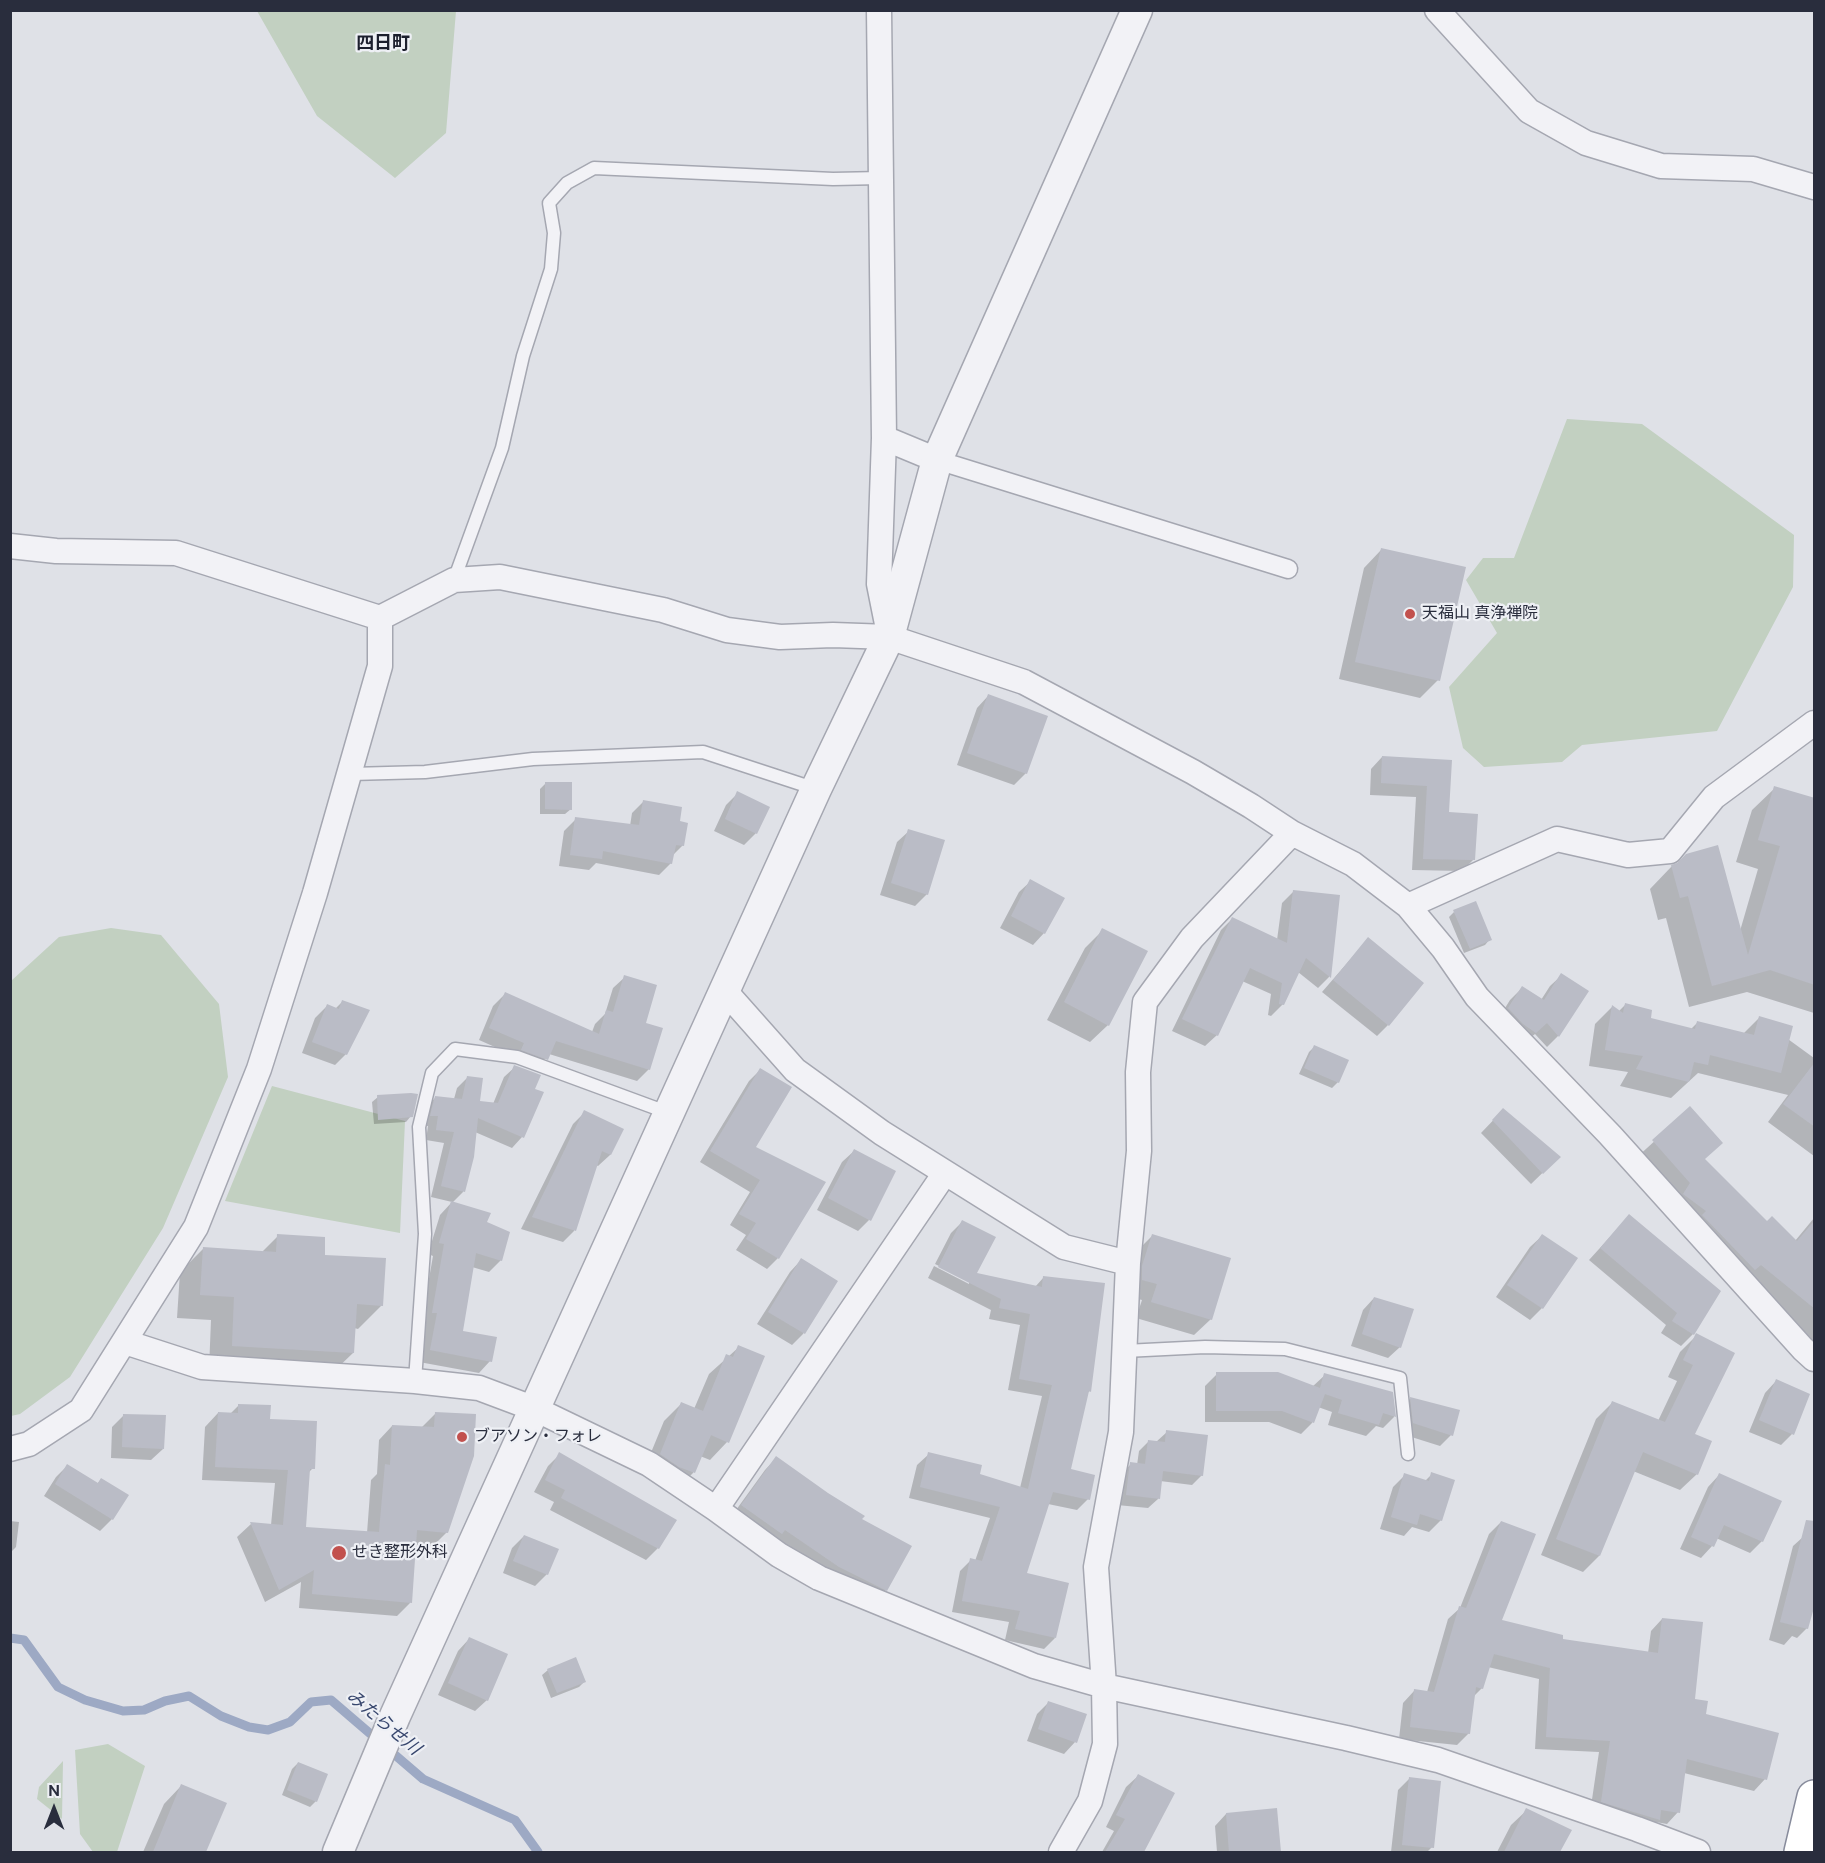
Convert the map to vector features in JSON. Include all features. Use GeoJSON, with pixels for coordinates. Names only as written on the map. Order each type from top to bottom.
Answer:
{"type":"FeatureCollection","features":[{"type":"Feature","properties":{"kind":"highway"},"geometry":{"type":"LineString","coordinates":[[1801,1852],[1815,1797]]}},
{"type":"Feature","properties":{"kind":"street"},"geometry":{"type":"LineString","coordinates":[[879,10],[884,438],[879,584],[889,637]]}},
{"type":"Feature","properties":{"kind":"street"},"geometry":{"type":"LineString","coordinates":[[338,1852],[395,1716],[724,990],[889,637],[937,460],[1137,10]]}},
{"type":"Feature","properties":{"kind":"street"},"geometry":{"type":"LineString","coordinates":[[1437,10],[1529,111],[1586,143],[1661,166],[1753,169],[1815,187]]}},
{"type":"Feature","properties":{"kind":"street"},"geometry":{"type":"LineString","coordinates":[[884,438],[937,460],[1288,569]]}},
{"type":"Feature","properties":{"kind":"street"},"geometry":{"type":"LineString","coordinates":[[10,546],[56,551],[176,553],[380,618],[454,580],[500,577],[663,610],[727,630],[780,637],[832,635],[889,637],[1024,682],[1193,772],[1292,833],[1353,864],[1408,906],[1443,948],[1477,997],[1610,1135],[1795,1340],[1815,1359]]}},
{"type":"Feature","properties":{"kind":"street"},"geometry":{"type":"LineString","coordinates":[[10,1449],[29,1444],[81,1410],[196,1227],[259,1068],[351,774],[381,666],[380,618]]}},
{"type":"Feature","properties":{"kind":"street"},"geometry":{"type":"LineString","coordinates":[[1408,906],[1557,840],[1628,855],[1670,851],[1714,797],[1815,723]]}},
{"type":"Feature","properties":{"kind":"street"},"geometry":{"type":"LineString","coordinates":[[1061,1852],[1090,1801],[1104,1744],[1104,1686],[1096,1567],[1121,1432],[1128,1263],[1139,1151],[1138,1072],[1145,1002],[1192,938],[1292,833]]}},
{"type":"Feature","properties":{"kind":"street"},"geometry":{"type":"LineString","coordinates":[[724,990],[795,1070],[882,1133],[1064,1247],[1128,1263]]}},
{"type":"Feature","properties":{"kind":"street"},"geometry":{"type":"LineString","coordinates":[[716,1509],[945,1173]]}},
{"type":"Feature","properties":{"kind":"street"},"geometry":{"type":"LineString","coordinates":[[125,1342],[202,1367],[415,1381],[479,1388],[535,1409],[649,1464],[779,1555],[819,1578],[1034,1666],[1104,1686],[1438,1760],[1698,1852]]}},
{"type":"Feature","properties":{"kind":"lane"},"geometry":{"type":"LineString","coordinates":[[454,580],[502,448],[523,356],[551,269],[554,233],[549,203],[567,183],[594,168],[833,179],[881,178]]}},
{"type":"Feature","properties":{"kind":"lane"},"geometry":{"type":"LineString","coordinates":[[351,774],[425,772],[533,759],[703,752],[816,789]]}},
{"type":"Feature","properties":{"kind":"lane"},"geometry":{"type":"LineString","coordinates":[[415,1381],[425,1234],[419,1127],[432,1072],[455,1049],[517,1057],[669,1113]]}},
{"type":"Feature","properties":{"kind":"lane"},"geometry":{"type":"LineString","coordinates":[[1125,1351],[1205,1347],[1285,1349],[1400,1378],[1408,1454]]}},
{"type":"Feature","properties":{"kind":"green space"},"geometry":{"type":"Polygon","coordinates":[[[257,11],[456,11],[446,133],[395,178],[317,116],[257,11]]]}},
{"type":"Feature","properties":{"kind":"green space"},"geometry":{"type":"Polygon","coordinates":[[[1567,419],[1642,424],[1794,535],[1793,587],[1717,731],[1582,745],[1562,762],[1484,767],[1463,748],[1449,687],[1497,633],[1466,580],[1483,558],[1514,558],[1567,419]]]}},
{"type":"Feature","properties":{"kind":"green space"},"geometry":{"type":"Polygon","coordinates":[[[111,928],[161,935],[219,1004],[228,1077],[163,1228],[70,1377],[20,1414],[11,1416],[11,981],[59,937],[111,928]]]}},
{"type":"Feature","properties":{"kind":"green space"},"geometry":{"type":"Polygon","coordinates":[[[272,1086],[405,1121],[400,1233],[225,1201],[272,1086]]]}},
{"type":"Feature","properties":{"kind":"green space"},"geometry":{"type":"Polygon","coordinates":[[[108,1744],[145,1766],[117,1852],[93,1852],[80,1834],[75,1750],[108,1744]]]}},
{"type":"Feature","properties":{"kind":"green space"},"geometry":{"type":"Polygon","coordinates":[[[63,1761],[62,1819],[37,1799],[39,1787],[63,1761]]]}},
{"type":"Feature","properties":{"kind":"building","name":"天福山 真浄禅院"},"geometry":{"type":"Polygon","coordinates":[[[1381,548],[1466,567],[1440,681],[1355,662],[1381,548]]]}},
{"type":"Feature","properties":{"kind":"building"},"geometry":{"type":"Polygon","coordinates":[[[988,694],[1048,716],[1027,774],[967,753],[988,694]]]}},
{"type":"Feature","properties":{"kind":"building"},"geometry":{"type":"Polygon","coordinates":[[[1382,756],[1452,760],[1449,812],[1478,814],[1475,860],[1423,859],[1427,786],[1381,783],[1382,756]]]}},
{"type":"Feature","properties":{"kind":"building"},"geometry":{"type":"Polygon","coordinates":[[[545,782],[572,782],[572,810],[545,809],[545,782]]]}},
{"type":"Feature","properties":{"kind":"building"},"geometry":{"type":"Polygon","coordinates":[[[1774,786],[1815,798],[1815,985],[1770,970],[1712,986],[1688,896],[1680,898],[1671,865],[1677,863],[1686,854],[1718,845],[1748,955],[1780,846],[1758,840],[1774,786]]]}},
{"type":"Feature","properties":{"kind":"building"},"geometry":{"type":"Polygon","coordinates":[[[737,791],[770,807],[757,834],[725,819],[737,791]]]}},
{"type":"Feature","properties":{"kind":"building"},"geometry":{"type":"Polygon","coordinates":[[[643,800],[682,807],[680,821],[688,823],[684,846],[676,845],[672,864],[603,851],[602,859],[570,855],[575,817],[639,825],[643,800]]]}},
{"type":"Feature","properties":{"kind":"building"},"geometry":{"type":"Polygon","coordinates":[[[908,829],[945,840],[928,895],[891,883],[908,829]]]}},
{"type":"Feature","properties":{"kind":"building"},"geometry":{"type":"Polygon","coordinates":[[[1030,879],[1065,898],[1045,934],[1011,916],[1030,879]]]}},
{"type":"Feature","properties":{"kind":"building"},"geometry":{"type":"Polygon","coordinates":[[[1293,890],[1340,895],[1331,978],[1306,958],[1284,1005],[1279,1004],[1282,983],[1250,968],[1218,1036],[1182,1019],[1232,917],[1287,943],[1293,890]]]}},
{"type":"Feature","properties":{"kind":"building"},"geometry":{"type":"Polygon","coordinates":[[[1476,901],[1492,940],[1470,949],[1453,910],[1476,901]]]}},
{"type":"Feature","properties":{"kind":"building"},"geometry":{"type":"Polygon","coordinates":[[[1102,928],[1148,951],[1109,1026],[1064,1002],[1102,928]]]}},
{"type":"Feature","properties":{"kind":"building"},"geometry":{"type":"Polygon","coordinates":[[[1368,937],[1424,983],[1389,1026],[1333,980],[1368,937]]]}},
{"type":"Feature","properties":{"kind":"building"},"geometry":{"type":"Polygon","coordinates":[[[1561,973],[1589,991],[1559,1037],[1547,1023],[1536,1033],[1523,1024],[1508,1008],[1522,986],[1544,1000],[1561,973]]]}},
{"type":"Feature","properties":{"kind":"building"},"geometry":{"type":"Polygon","coordinates":[[[624,975],[657,985],[646,1023],[663,1028],[650,1070],[556,1041],[548,1060],[521,1050],[524,1043],[489,1028],[505,992],[599,1034],[606,1010],[613,1012],[624,975]]]}},
{"type":"Feature","properties":{"kind":"building"},"geometry":{"type":"Polygon","coordinates":[[[342,1000],[370,1010],[347,1055],[312,1042],[327,1004],[339,1009],[342,1000]]]}},
{"type":"Feature","properties":{"kind":"building"},"geometry":{"type":"Polygon","coordinates":[[[1625,1003],[1652,1010],[1651,1018],[1695,1029],[1697,1021],[1754,1035],[1759,1016],[1793,1026],[1781,1073],[1710,1055],[1708,1065],[1694,1062],[1689,1082],[1636,1069],[1643,1056],[1605,1050],[1612,1005],[1623,1013],[1625,1003]]]}},
{"type":"Feature","properties":{"kind":"building"},"geometry":{"type":"Polygon","coordinates":[[[1314,1045],[1349,1060],[1339,1083],[1304,1068],[1314,1045]]]}},
{"type":"Feature","properties":{"kind":"building"},"geometry":{"type":"Polygon","coordinates":[[[1815,1062],[1815,1127],[1783,1104],[1815,1062]]]}},
{"type":"Feature","properties":{"kind":"building"},"geometry":{"type":"Polygon","coordinates":[[[514,1065],[541,1075],[535,1089],[544,1092],[524,1138],[478,1118],[474,1157],[465,1192],[441,1186],[454,1132],[436,1130],[438,1116],[430,1116],[435,1096],[462,1099],[467,1076],[483,1078],[480,1101],[498,1103],[514,1065]]]}},
{"type":"Feature","properties":{"kind":"building"},"geometry":{"type":"Polygon","coordinates":[[[760,1068],[792,1087],[756,1147],[826,1182],[779,1259],[746,1239],[756,1223],[739,1214],[760,1180],[710,1151],[760,1068]]]}},
{"type":"Feature","properties":{"kind":"building"},"geometry":{"type":"Polygon","coordinates":[[[418,1094],[413,1117],[378,1120],[377,1095],[418,1094]]]}},
{"type":"Feature","properties":{"kind":"building"},"geometry":{"type":"Polygon","coordinates":[[[1690,1106],[1723,1143],[1705,1159],[1767,1221],[1772,1216],[1797,1241],[1815,1220],[1815,1309],[1761,1265],[1755,1270],[1702,1215],[1706,1211],[1683,1194],[1690,1183],[1652,1140],[1690,1106]]]}},
{"type":"Feature","properties":{"kind":"building"},"geometry":{"type":"Polygon","coordinates":[[[1503,1108],[1561,1157],[1543,1174],[1492,1120],[1503,1108]]]}},
{"type":"Feature","properties":{"kind":"building"},"geometry":{"type":"Polygon","coordinates":[[[584,1110],[624,1129],[611,1155],[602,1151],[576,1231],[532,1217],[584,1110]]]}},
{"type":"Feature","properties":{"kind":"building"},"geometry":{"type":"Polygon","coordinates":[[[854,1149],[896,1171],[871,1221],[828,1198],[854,1149]]]}},
{"type":"Feature","properties":{"kind":"building"},"geometry":{"type":"Polygon","coordinates":[[[451,1201],[491,1213],[487,1222],[510,1232],[502,1261],[476,1253],[463,1331],[497,1337],[492,1362],[430,1350],[437,1313],[432,1313],[444,1244],[439,1243],[451,1201]]]}},
{"type":"Feature","properties":{"kind":"building"},"geometry":{"type":"Polygon","coordinates":[[[1629,1214],[1721,1291],[1694,1335],[1672,1321],[1677,1313],[1600,1248],[1629,1214]]]}},
{"type":"Feature","properties":{"kind":"building"},"geometry":{"type":"Polygon","coordinates":[[[962,1220],[996,1237],[977,1273],[1042,1287],[1043,1276],[1105,1283],[1091,1392],[1089,1391],[1071,1469],[1095,1475],[1090,1500],[1053,1492],[1027,1573],[1069,1583],[1056,1638],[1015,1629],[1020,1611],[962,1601],[970,1558],[982,1561],[1000,1507],[920,1487],[928,1452],[982,1465],[980,1474],[1028,1489],[1052,1385],[1019,1379],[1030,1314],[999,1308],[1001,1299],[938,1267],[962,1220]]]}},
{"type":"Feature","properties":{"kind":"building"},"geometry":{"type":"Polygon","coordinates":[[[277,1234],[325,1237],[325,1255],[386,1258],[383,1306],[357,1304],[354,1353],[232,1346],[234,1297],[200,1295],[203,1247],[276,1252],[277,1234]]]}},
{"type":"Feature","properties":{"kind":"building"},"geometry":{"type":"Polygon","coordinates":[[[1152,1234],[1231,1258],[1212,1320],[1151,1302],[1157,1284],[1142,1280],[1142,1266],[1152,1234]]]}},
{"type":"Feature","properties":{"kind":"building"},"geometry":{"type":"Polygon","coordinates":[[[1542,1234],[1578,1258],[1543,1309],[1507,1285],[1542,1234]]]}},
{"type":"Feature","properties":{"kind":"building"},"geometry":{"type":"Polygon","coordinates":[[[801,1258],[838,1281],[805,1334],[768,1312],[801,1258]]]}},
{"type":"Feature","properties":{"kind":"building"},"geometry":{"type":"Polygon","coordinates":[[[1374,1297],[1414,1309],[1401,1348],[1362,1334],[1374,1297]]]}},
{"type":"Feature","properties":{"kind":"building"},"geometry":{"type":"Polygon","coordinates":[[[1696,1333],[1735,1353],[1695,1434],[1712,1441],[1698,1475],[1643,1452],[1600,1556],[1556,1539],[1612,1401],[1665,1422],[1693,1365],[1683,1360],[1696,1333]]]}},
{"type":"Feature","properties":{"kind":"building"},"geometry":{"type":"Polygon","coordinates":[[[738,1345],[765,1356],[729,1443],[711,1435],[695,1473],[679,1467],[660,1454],[681,1402],[703,1411],[726,1354],[733,1357],[738,1345]]]}},
{"type":"Feature","properties":{"kind":"building"},"geometry":{"type":"Polygon","coordinates":[[[1216,1372],[1278,1372],[1320,1388],[1324,1373],[1393,1392],[1396,1417],[1383,1413],[1379,1425],[1338,1413],[1342,1400],[1325,1394],[1314,1423],[1282,1411],[1216,1411],[1216,1372]]]}},
{"type":"Feature","properties":{"kind":"building"},"geometry":{"type":"Polygon","coordinates":[[[1776,1379],[1810,1394],[1794,1435],[1759,1420],[1776,1379]]]}},
{"type":"Feature","properties":{"kind":"building"},"geometry":{"type":"Polygon","coordinates":[[[1410,1397],[1460,1410],[1453,1436],[1413,1423],[1410,1397]]]}},
{"type":"Feature","properties":{"kind":"building"},"geometry":{"type":"Polygon","coordinates":[[[238,1404],[271,1405],[270,1419],[317,1421],[315,1469],[310,1469],[306,1527],[379,1532],[385,1464],[390,1465],[392,1425],[434,1427],[435,1412],[476,1414],[474,1456],[448,1533],[417,1530],[412,1603],[312,1594],[314,1570],[279,1590],[250,1522],[283,1525],[288,1470],[215,1467],[218,1412],[238,1413],[238,1404]]]}},
{"type":"Feature","properties":{"kind":"building"},"geometry":{"type":"Polygon","coordinates":[[[123,1414],[166,1415],[164,1449],[122,1447],[123,1414]]]}},
{"type":"Feature","properties":{"kind":"building"},"geometry":{"type":"Polygon","coordinates":[[[1166,1430],[1208,1435],[1203,1476],[1163,1471],[1160,1499],[1126,1495],[1130,1462],[1145,1464],[1148,1440],[1165,1442],[1166,1430]]]}},
{"type":"Feature","properties":{"kind":"building"},"geometry":{"type":"Polygon","coordinates":[[[559,1452],[677,1520],[659,1549],[561,1498],[565,1490],[545,1480],[559,1452]]]}},
{"type":"Feature","properties":{"kind":"building"},"geometry":{"type":"Polygon","coordinates":[[[776,1456],[865,1516],[862,1519],[912,1546],[887,1591],[839,1567],[785,1530],[782,1534],[741,1505],[776,1456]]]}},
{"type":"Feature","properties":{"kind":"building"},"geometry":{"type":"Polygon","coordinates":[[[67,1464],[98,1483],[101,1478],[129,1495],[113,1520],[55,1484],[67,1464]]]}},
{"type":"Feature","properties":{"kind":"building"},"geometry":{"type":"Polygon","coordinates":[[[1431,1472],[1455,1480],[1442,1521],[1420,1514],[1417,1525],[1391,1517],[1404,1473],[1429,1481],[1431,1472]]]}},
{"type":"Feature","properties":{"kind":"building"},"geometry":{"type":"Polygon","coordinates":[[[1719,1473],[1782,1501],[1763,1542],[1724,1525],[1714,1547],[1691,1537],[1719,1473]]]}},
{"type":"Feature","properties":{"kind":"building"},"geometry":{"type":"Polygon","coordinates":[[[1806,1520],[1815,1521],[1815,1604],[1808,1629],[1780,1622],[1806,1520]]]}},
{"type":"Feature","properties":{"kind":"building"},"geometry":{"type":"Polygon","coordinates":[[[1501,1521],[1536,1534],[1502,1620],[1563,1635],[1563,1639],[1658,1653],[1662,1618],[1703,1622],[1695,1699],[1708,1701],[1706,1714],[1779,1733],[1767,1780],[1687,1759],[1680,1813],[1661,1810],[1660,1820],[1601,1802],[1610,1741],[1546,1737],[1550,1668],[1494,1654],[1483,1689],[1476,1687],[1470,1734],[1410,1727],[1414,1689],[1434,1692],[1459,1606],[1466,1608],[1501,1521]]]}},
{"type":"Feature","properties":{"kind":"building"},"geometry":{"type":"Polygon","coordinates":[[[524,1535],[559,1549],[548,1575],[513,1561],[524,1535]]]}},
{"type":"Feature","properties":{"kind":"building"},"geometry":{"type":"Polygon","coordinates":[[[469,1637],[508,1654],[488,1701],[448,1683],[469,1637]]]}},
{"type":"Feature","properties":{"kind":"building"},"geometry":{"type":"Polygon","coordinates":[[[576,1657],[586,1682],[557,1693],[547,1669],[576,1657]]]}},
{"type":"Feature","properties":{"kind":"building"},"geometry":{"type":"Polygon","coordinates":[[[1048,1701],[1087,1714],[1077,1743],[1038,1729],[1048,1701]]]}},
{"type":"Feature","properties":{"kind":"building"},"geometry":{"type":"Polygon","coordinates":[[[298,1762],[328,1774],[317,1802],[287,1790],[298,1762]]]}},
{"type":"Feature","properties":{"kind":"building"},"geometry":{"type":"Polygon","coordinates":[[[1138,1774],[1175,1793],[1144,1852],[1105,1852],[1125,1819],[1116,1815],[1138,1774]]]}},
{"type":"Feature","properties":{"kind":"building"},"geometry":{"type":"Polygon","coordinates":[[[1409,1777],[1441,1781],[1434,1848],[1402,1845],[1409,1777]]]}},
{"type":"Feature","properties":{"kind":"building"},"geometry":{"type":"Polygon","coordinates":[[[181,1784],[227,1803],[206,1852],[153,1852],[181,1784]]]}},
{"type":"Feature","properties":{"kind":"building"},"geometry":{"type":"Polygon","coordinates":[[[1277,1808],[1281,1852],[1229,1852],[1226,1813],[1277,1808]]]}},
{"type":"Feature","properties":{"kind":"building"},"geometry":{"type":"Polygon","coordinates":[[[1526,1808],[1572,1830],[1560,1852],[1504,1852],[1526,1808]]]}},
{"type":"Feature","properties":{"kind":"waterway","name":"みたらせ川"},"geometry":{"type":"LineString","coordinates":[[10,1638],[24,1640],[58,1687],[85,1700],[123,1711],[144,1710],[165,1701],[189,1696],[221,1716],[249,1727],[268,1730],[290,1722],[311,1702],[331,1700],[423,1779],[515,1820],[538,1852]]}},
{"type":"Feature","properties":{"kind":"place","name":"天福山 真浄禅院"},"geometry":{"type":"Point","coordinates":[1410,614]}},
{"type":"Feature","properties":{"kind":"place","name":"ブアソン・フォレ"},"geometry":{"type":"Point","coordinates":[462,1437]}},
{"type":"Feature","properties":{"kind":"place","name":"せき整形外科"},"geometry":{"type":"Point","coordinates":[339,1553]}},
{"type":"Feature","properties":{"kind":"district","name":"四日町"},"geometry":{"type":"Point","coordinates":[383,44]}}]}
